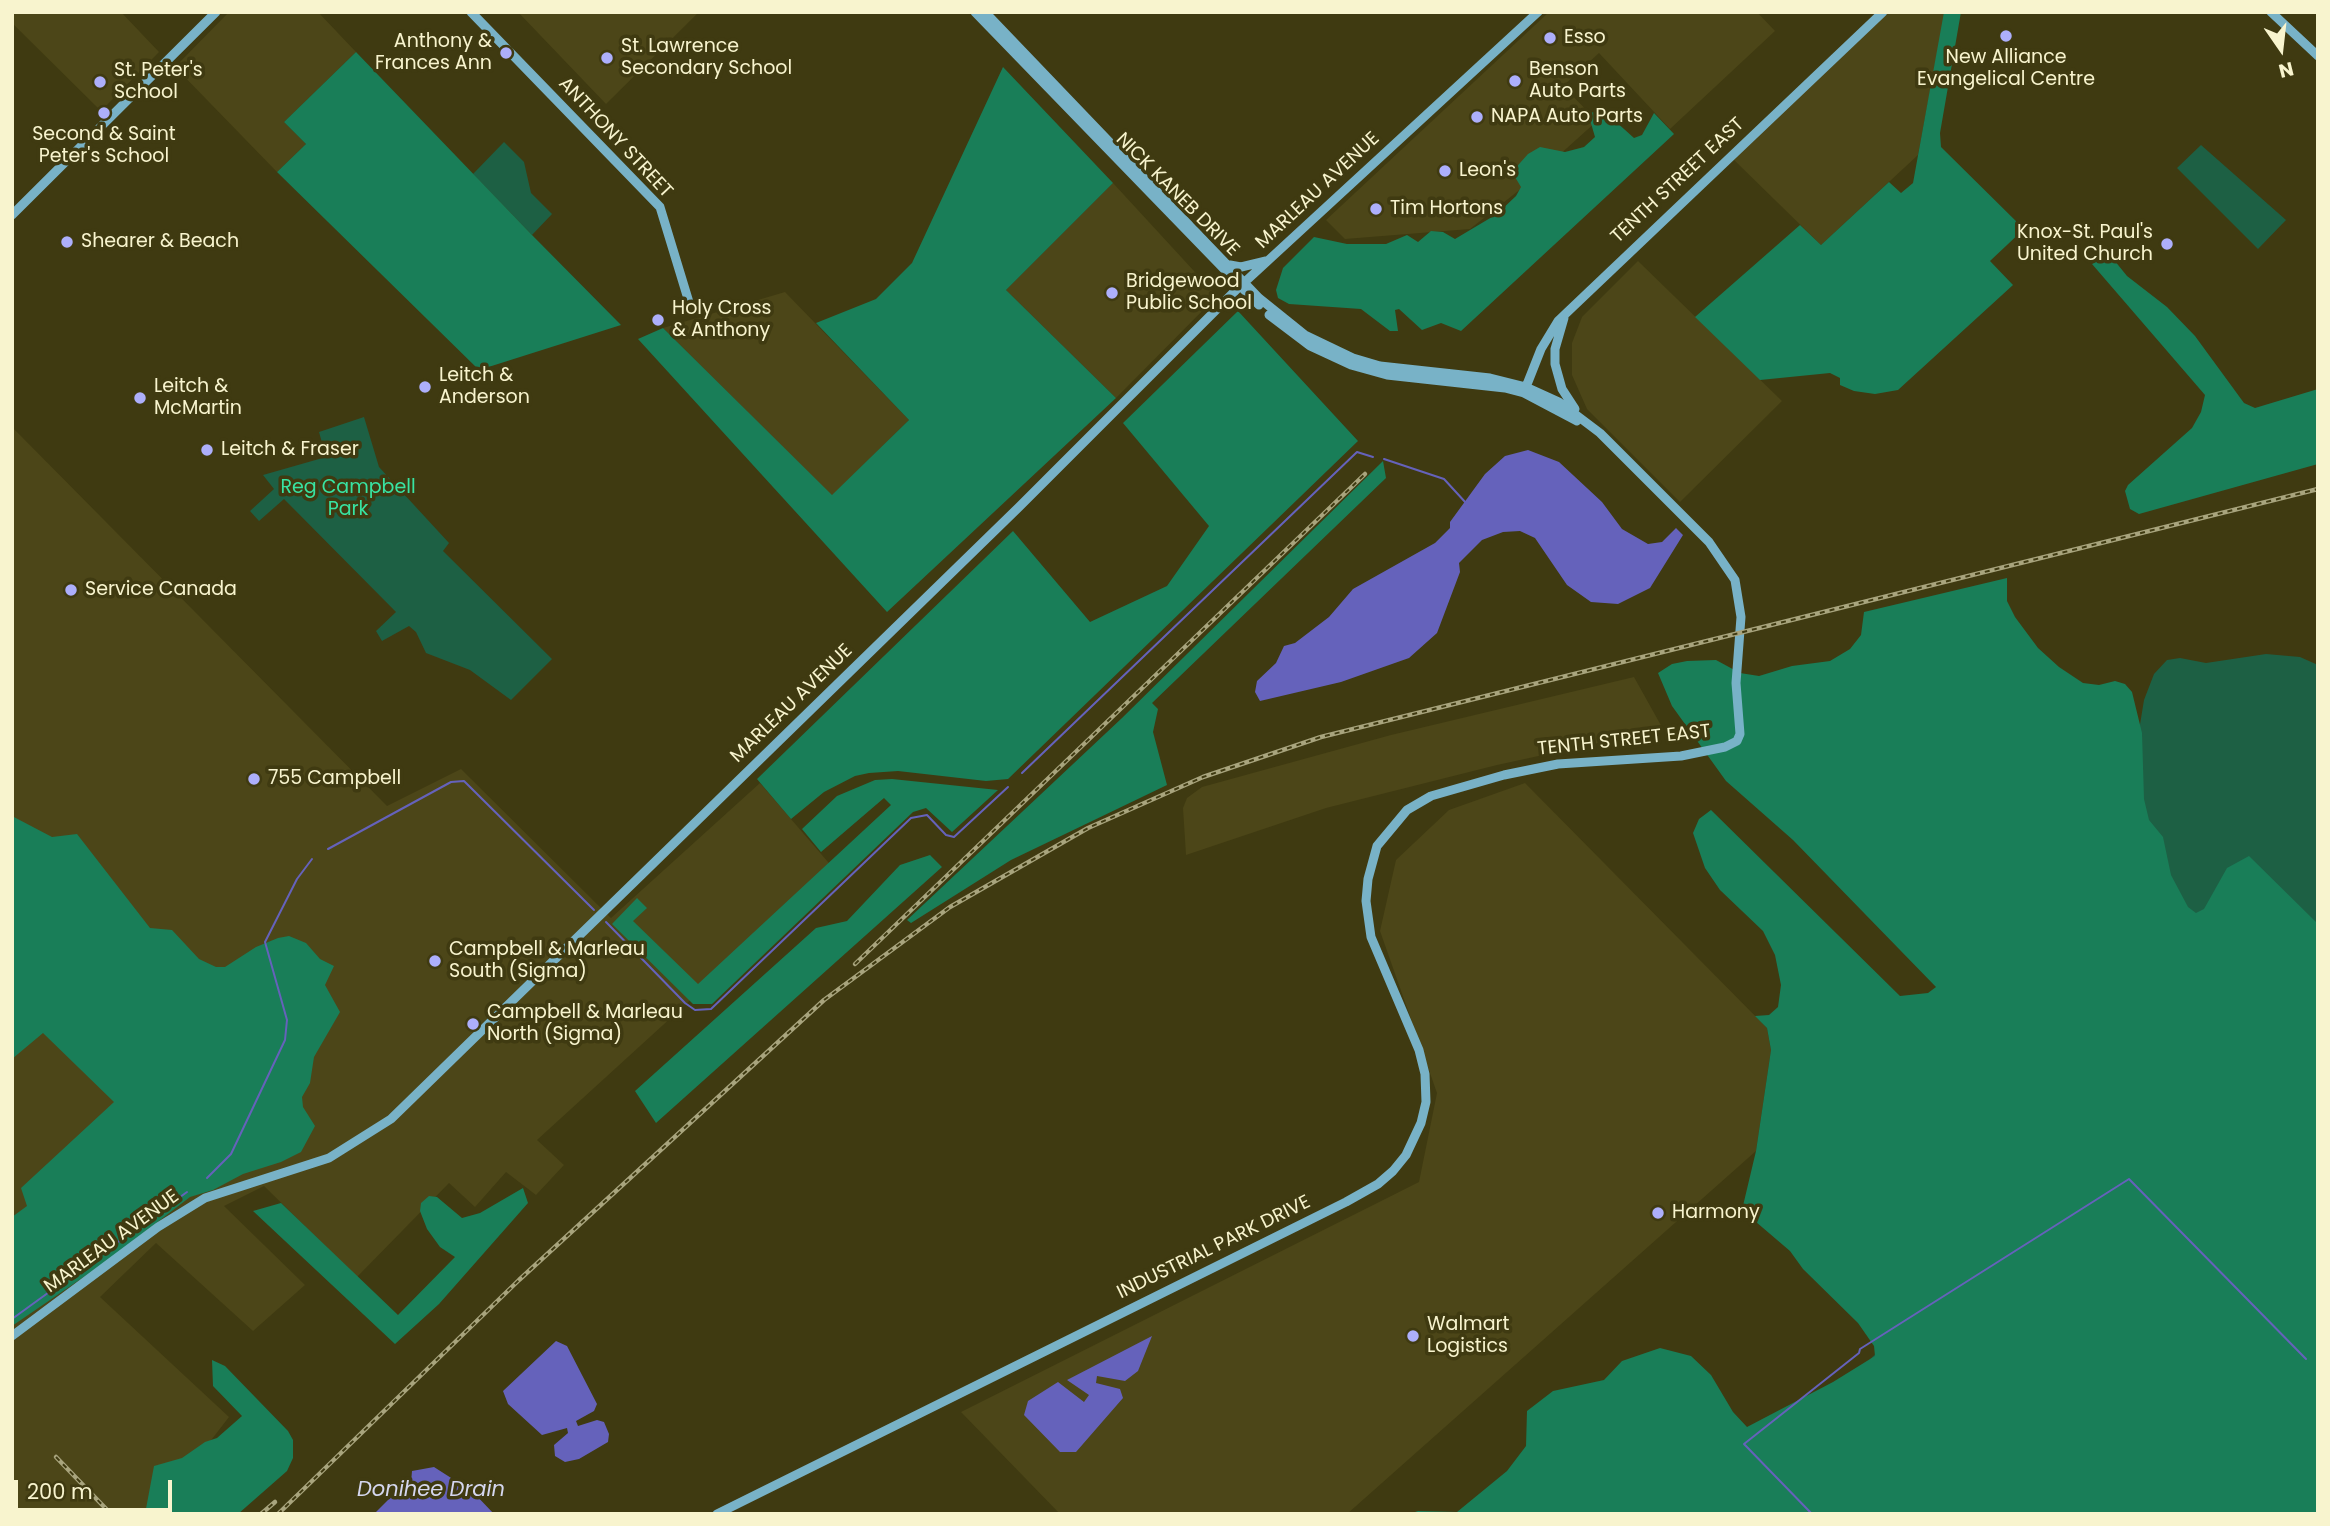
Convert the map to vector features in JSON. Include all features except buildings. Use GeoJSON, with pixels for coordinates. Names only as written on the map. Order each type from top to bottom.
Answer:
{"type":"FeatureCollection","features":[{"type":"Feature","properties":{"kind":"street"},"geometry":{"type":"LineString","coordinates":[[12,215],[216,12]]}},
{"type":"Feature","properties":{"kind":"street","name":"ANTHONY STREET"},"geometry":{"type":"LineString","coordinates":[[471,12],[660,207],[692,312]]}},
{"type":"Feature","properties":{"kind":"street","name":"NICK KANEB DRIVE"},"geometry":{"type":"LineString","coordinates":[[975,12],[1243,284],[1291,326],[1353,358],[1407,370],[1490,378],[1559,402],[1586,420],[1709,541],[1735,580],[1741,617],[1736,683],[1739,729]]}},
{"type":"Feature","properties":{"kind":"street","name":"NICK KANEB DRIVE"},"geometry":{"type":"LineString","coordinates":[[985,12],[1230,265],[1243,284]]}},
{"type":"Feature","properties":{"kind":"street","name":"MARLEAU AVENUE"},"geometry":{"type":"LineString","coordinates":[[12,1336],[158,1227],[205,1198],[329,1158],[391,1119],[1243,284],[1538,12]]}},
{"type":"Feature","properties":{"kind":"street","name":"TENTH STREET EAST"},"geometry":{"type":"LineString","coordinates":[[1525,390],[1549,333],[1574,304],[1883,12]]}},
{"type":"Feature","properties":{"kind":"street"},"geometry":{"type":"LineString","coordinates":[[2272,12],[2318,56]]}},
{"type":"Feature","properties":{"kind":"street"},"geometry":{"type":"LineString","coordinates":[[1230,265],[1241,267],[1269,260]]}},
{"type":"Feature","properties":{"kind":"street"},"geometry":{"type":"LineString","coordinates":[[1574,304],[1558,333],[1556,364],[1562,389],[1572,406],[1586,420]]}},
{"type":"Feature","properties":{"kind":"street","name":"NICK KANEB DRIVE"},"geometry":{"type":"LineString","coordinates":[[1525,390],[1568,415],[1611,445]]}},
{"type":"Feature","properties":{"kind":"street","name":"TENTH STREET EAST"},"geometry":{"type":"LineString","coordinates":[[1390,828],[1407,810],[1431,796],[1467,785],[1558,764],[1681,756],[1734,743],[1739,738],[1739,729]]}},
{"type":"Feature","properties":{"kind":"street","name":"INDUSTRIAL PARK DRIVE"},"geometry":{"type":"LineString","coordinates":[[717,1514],[1346,1202],[1378,1184],[1393,1171],[1414,1140],[1426,1093],[1419,1050],[1367,924],[1368,879],[1377,846],[1390,828]]}},
{"type":"Feature","properties":{"kind":"shaded area","name":"St. Peter's School"},"geometry":{"type":"Polygon","coordinates":[[[12,12],[121,12],[159,52],[101,111],[12,23],[12,12]]]}},
{"type":"Feature","properties":{"kind":"shaded area"},"geometry":{"type":"Polygon","coordinates":[[[229,12],[318,12],[356,52],[284,122],[306,144],[277,172],[175,67],[229,12]]]}},
{"type":"Feature","properties":{"kind":"shaded area","name":"St. Lawrence Secondary School"},"geometry":{"type":"Polygon","coordinates":[[[518,12],[699,12],[606,104],[518,12]]]}},
{"type":"Feature","properties":{"kind":"shaded area"},"geometry":{"type":"Polygon","coordinates":[[[1549,12],[1757,12],[1775,31],[1670,129],[1599,53],[1563,86],[1597,121],[1527,184],[1470,229],[1345,239],[1326,220],[1549,12]]]}},
{"type":"Feature","properties":{"kind":"shaded area"},"geometry":{"type":"Polygon","coordinates":[[[1889,12],[1945,12],[1918,155],[1821,245],[1733,159],[1889,12]]]}},
{"type":"Feature","properties":{"kind":"shaded area","name":"Bridgewood Public School"},"geometry":{"type":"Polygon","coordinates":[[[1113,183],[1217,296],[1116,398],[1006,290],[1113,183]]]}},
{"type":"Feature","properties":{"kind":"shaded area"},"geometry":{"type":"Polygon","coordinates":[[[1638,261],[1782,401],[1680,502],[1587,409],[1572,375],[1572,343],[1582,317],[1638,261]]]}},
{"type":"Feature","properties":{"kind":"shaded area"},"geometry":{"type":"Polygon","coordinates":[[[785,292],[909,420],[832,496],[663,328],[785,292]]]}},
{"type":"Feature","properties":{"kind":"shaded area"},"geometry":{"type":"Polygon","coordinates":[[[12,427],[387,806],[461,769],[611,918],[760,783],[834,869],[537,1140],[564,1165],[536,1195],[506,1172],[475,1207],[449,1183],[357,1277],[264,1186],[224,1206],[305,1285],[253,1331],[156,1243],[100,1297],[229,1417],[154,1514],[12,1514],[12,427]]]}},
{"type":"Feature","properties":{"kind":"shaded area"},"geometry":{"type":"Polygon","coordinates":[[[1634,677],[1663,729],[1497,765],[1326,808],[1186,855],[1183,808],[1187,798],[1202,787],[1391,735],[1634,677]]]}},
{"type":"Feature","properties":{"kind":"shaded area"},"geometry":{"type":"Polygon","coordinates":[[[1525,783],[1767,1028],[1771,1050],[1756,1151],[1347,1514],[1060,1514],[961,1412],[1419,1182],[1437,1093],[1380,931],[1396,860],[1449,810],[1525,783]]]}},
{"type":"Feature","properties":{"kind":"green space"},"geometry":{"type":"Polygon","coordinates":[[[1944,12],[1961,12],[1940,133],[1941,147],[2024,229],[1990,261],[2013,285],[1898,390],[1875,394],[1854,391],[1840,385],[1840,378],[1830,373],[1760,380],[1695,317],[1800,225],[1821,245],[1889,182],[1901,193],[1913,183],[1944,12]]]}},
{"type":"Feature","properties":{"kind":"green space"},"geometry":{"type":"Polygon","coordinates":[[[356,52],[621,325],[479,370],[277,172],[306,144],[284,122],[356,52]]]}},
{"type":"Feature","properties":{"kind":"green space"},"geometry":{"type":"Polygon","coordinates":[[[1003,67],[1113,183],[1006,290],[1116,398],[887,612],[638,339],[663,328],[832,495],[909,420],[816,323],[876,299],[912,263],[1003,67]]]}},
{"type":"Feature","properties":{"kind":"green space"},"geometry":{"type":"Polygon","coordinates":[[[1604,111],[1634,138],[1642,135],[1654,113],[1674,134],[1461,331],[1441,323],[1422,330],[1399,309],[1395,310],[1398,331],[1390,331],[1361,309],[1289,304],[1278,298],[1276,290],[1283,268],[1314,237],[1347,244],[1386,244],[1407,235],[1418,242],[1431,231],[1443,232],[1455,239],[1497,214],[1516,196],[1521,187],[1512,172],[1528,154],[1540,147],[1565,152],[1584,147],[1595,137],[1588,113],[1604,111]]]}},
{"type":"Feature","properties":{"kind":"green space"},"geometry":{"type":"Polygon","coordinates":[[[504,142],[524,162],[531,193],[552,214],[532,235],[473,174],[504,142]]]}},
{"type":"Feature","properties":{"kind":"green space"},"geometry":{"type":"Polygon","coordinates":[[[2201,145],[2286,220],[2258,249],[2177,168],[2201,145]]]}},
{"type":"Feature","properties":{"kind":"green space"},"geometry":{"type":"Polygon","coordinates":[[[2110,255],[2127,276],[2167,307],[2195,336],[2244,403],[2255,408],[2318,389],[2318,464],[2139,514],[2130,509],[2125,491],[2128,485],[2192,428],[2201,412],[2205,395],[2092,264],[2110,255]]]}},
{"type":"Feature","properties":{"kind":"green space"},"geometry":{"type":"Polygon","coordinates":[[[1238,311],[1358,441],[1008,779],[986,781],[898,771],[869,773],[855,776],[824,792],[791,819],[757,779],[1013,531],[1090,622],[1167,586],[1209,526],[1123,423],[1238,311]]]}},
{"type":"Feature","properties":{"kind":"green space","name":"Reg Campbell Park"},"geometry":{"type":"Polygon","coordinates":[[[364,417],[379,467],[449,543],[443,551],[552,659],[511,700],[470,670],[426,653],[416,632],[409,626],[382,641],[376,631],[396,612],[284,499],[259,521],[250,511],[274,489],[263,475],[326,457],[319,432],[364,417]]]}},
{"type":"Feature","properties":{"kind":"green space"},"geometry":{"type":"Polygon","coordinates":[[[1383,461],[1386,478],[1152,703],[1158,709],[1153,732],[1167,785],[1011,860],[911,923],[907,920],[1122,718],[1383,461]]]}},
{"type":"Feature","properties":{"kind":"green space"},"geometry":{"type":"Polygon","coordinates":[[[2007,578],[2007,601],[2015,617],[2038,648],[2059,667],[2083,683],[2099,685],[2115,681],[2125,684],[2132,692],[2142,733],[2144,799],[2149,820],[2163,837],[2171,875],[2188,907],[2196,913],[2204,909],[2227,868],[2249,856],[2318,924],[2318,1514],[1409,1514],[1418,1511],[1457,1512],[1507,1471],[1526,1446],[1527,1411],[1553,1391],[1604,1380],[1622,1361],[1660,1348],[1691,1356],[1711,1375],[1733,1412],[1747,1427],[1833,1382],[1875,1356],[1874,1346],[1858,1323],[1803,1269],[1790,1251],[1742,1210],[1756,1151],[1771,1050],[1767,1028],[1755,1016],[1769,1015],[1778,1007],[1781,985],[1775,955],[1763,931],[1720,890],[1705,868],[1693,833],[1699,819],[1711,810],[1900,996],[1928,993],[1936,987],[1793,840],[1726,781],[1672,706],[1658,673],[1672,664],[1716,660],[1740,673],[1759,676],[1792,666],[1830,661],[1850,649],[1861,635],[1864,612],[2007,578]]]}},
{"type":"Feature","properties":{"kind":"green space"},"geometry":{"type":"Polygon","coordinates":[[[2266,654],[2300,657],[2318,665],[2318,1228],[1860,1369],[1894,1336],[2139,780],[2136,749],[2144,700],[2154,674],[2167,660],[2180,658],[2206,663],[2266,654]]]}},
{"type":"Feature","properties":{"kind":"green space"},"geometry":{"type":"Polygon","coordinates":[[[892,779],[998,790],[952,832],[926,808],[913,812],[712,1004],[693,1004],[612,924],[637,898],[647,908],[633,921],[698,984],[891,805],[884,798],[821,852],[802,829],[837,796],[875,780],[892,779]]]}},
{"type":"Feature","properties":{"kind":"green space"},"geometry":{"type":"Polygon","coordinates":[[[12,816],[52,837],[77,834],[150,928],[172,930],[199,959],[216,967],[225,967],[256,947],[278,938],[289,936],[306,943],[320,959],[334,966],[325,985],[340,1012],[314,1057],[310,1083],[302,1097],[303,1107],[315,1126],[301,1152],[281,1162],[243,1174],[213,1190],[190,1197],[107,1261],[12,1326],[12,1217],[27,1206],[21,1188],[114,1102],[43,1033],[12,1059],[12,816]]]}},
{"type":"Feature","properties":{"kind":"green space"},"geometry":{"type":"Polygon","coordinates":[[[930,855],[942,867],[656,1123],[635,1091],[816,928],[847,921],[900,865],[930,855]]]}},
{"type":"Feature","properties":{"kind":"green space"},"geometry":{"type":"Polygon","coordinates":[[[523,1188],[528,1203],[439,1304],[395,1344],[253,1211],[281,1203],[398,1315],[455,1257],[440,1247],[427,1229],[420,1211],[421,1203],[429,1196],[437,1197],[462,1218],[480,1213],[523,1188]]]}},
{"type":"Feature","properties":{"kind":"green space"},"geometry":{"type":"Polygon","coordinates":[[[212,1360],[225,1366],[288,1431],[293,1440],[293,1458],[287,1471],[238,1514],[145,1514],[154,1466],[182,1458],[205,1442],[217,1438],[242,1416],[213,1386],[212,1360]]]}},
{"type":"Feature","properties":{"kind":"water"},"geometry":{"type":"Polygon","coordinates":[[[1528,450],[1559,462],[1602,502],[1622,529],[1648,544],[1662,542],[1676,528],[1683,535],[1650,588],[1618,604],[1591,602],[1567,585],[1535,538],[1520,531],[1503,532],[1482,540],[1459,563],[1460,572],[1437,633],[1409,658],[1341,682],[1260,701],[1255,692],[1257,681],[1276,663],[1284,646],[1295,643],[1329,617],[1353,589],[1435,543],[1450,528],[1450,522],[1485,474],[1505,456],[1528,450]]]}},
{"type":"Feature","properties":{"kind":"water"},"geometry":{"type":"Polygon","coordinates":[[[1152,1336],[1138,1371],[1125,1381],[1097,1376],[1096,1383],[1120,1389],[1123,1398],[1076,1452],[1060,1452],[1024,1415],[1028,1401],[1058,1382],[1084,1402],[1089,1395],[1067,1380],[1152,1336]]]}},
{"type":"Feature","properties":{"kind":"water"},"geometry":{"type":"Polygon","coordinates":[[[556,1341],[567,1346],[597,1404],[594,1411],[576,1421],[578,1426],[597,1420],[604,1422],[609,1434],[608,1442],[579,1459],[565,1462],[555,1456],[554,1445],[568,1433],[567,1428],[542,1435],[508,1404],[503,1391],[556,1341]]]}},
{"type":"Feature","properties":{"kind":"water","name":"Donihee Drain"},"geometry":{"type":"Polygon","coordinates":[[[434,1467],[473,1492],[494,1514],[374,1514],[402,1486],[411,1483],[412,1471],[434,1467]]]}},
{"type":"Feature","properties":{"kind":"waterway"},"geometry":{"type":"LineString","coordinates":[[1022,773],[1357,452],[1373,457]]}},
{"type":"Feature","properties":{"kind":"waterway"},"geometry":{"type":"LineString","coordinates":[[1384,459],[1444,479],[1466,503]]}},
{"type":"Feature","properties":{"kind":"waterway"},"geometry":{"type":"LineString","coordinates":[[328,849],[451,782],[464,781],[594,910]]}},
{"type":"Feature","properties":{"kind":"waterway"},"geometry":{"type":"LineString","coordinates":[[606,922],[685,1003],[695,1010],[711,1009],[911,818],[927,815],[946,835],[954,837],[1008,787]]}},
{"type":"Feature","properties":{"kind":"waterway"},"geometry":{"type":"LineString","coordinates":[[207,1178],[231,1154],[285,1040],[287,1020],[265,942],[297,879],[312,859]]}},
{"type":"Feature","properties":{"kind":"waterway"},"geometry":{"type":"LineString","coordinates":[[1812,1514],[1744,1444],[1859,1353],[1860,1349],[2129,1179],[2306,1359]]}},
{"type":"Feature","properties":{"kind":"waterway"},"geometry":{"type":"LineString","coordinates":[[12,1319],[187,1192]]}},
{"type":"Feature","properties":{"kind":"railway"},"geometry":{"type":"LineString","coordinates":[[855,964],[1365,474]]}},
{"type":"Feature","properties":{"kind":"railway"},"geometry":{"type":"LineString","coordinates":[[278,1514],[519,1280],[824,1000],[950,907],[1088,828],[1203,777],[1321,737],[2318,489]]}},
{"type":"Feature","properties":{"kind":"railway"},"geometry":{"type":"LineString","coordinates":[[56,1457],[111,1514]]}},
{"type":"Feature","properties":{"kind":"railway"},"geometry":{"type":"LineString","coordinates":[[261,1514],[275,1502]]}},
{"type":"Feature","properties":{"kind":"place","name":"New Alliance Evangelical Centre"},"geometry":{"type":"Point","coordinates":[2006,36]}},
{"type":"Feature","properties":{"kind":"place","name":"Esso"},"geometry":{"type":"Point","coordinates":[1550,38]}},
{"type":"Feature","properties":{"kind":"place","name":"Anthony & Frances Ann"},"geometry":{"type":"Point","coordinates":[506,53]}},
{"type":"Feature","properties":{"kind":"place","name":"St. Lawrence Secondary School"},"geometry":{"type":"Point","coordinates":[607,58]}},
{"type":"Feature","properties":{"kind":"place","name":"Benson Auto Parts"},"geometry":{"type":"Point","coordinates":[1515,81]}},
{"type":"Feature","properties":{"kind":"place","name":"St. Peter's School"},"geometry":{"type":"Point","coordinates":[100,82]}},
{"type":"Feature","properties":{"kind":"place","name":"Second & Saint Peter's School"},"geometry":{"type":"Point","coordinates":[104,113]}},
{"type":"Feature","properties":{"kind":"place","name":"NAPA Auto Parts"},"geometry":{"type":"Point","coordinates":[1477,117]}},
{"type":"Feature","properties":{"kind":"place","name":"Leon's"},"geometry":{"type":"Point","coordinates":[1445,171]}},
{"type":"Feature","properties":{"kind":"place","name":"Tim Hortons"},"geometry":{"type":"Point","coordinates":[1376,209]}},
{"type":"Feature","properties":{"kind":"place","name":"Shearer & Beach"},"geometry":{"type":"Point","coordinates":[67,242]}},
{"type":"Feature","properties":{"kind":"place","name":"Knox-St. Paul's United Church"},"geometry":{"type":"Point","coordinates":[2167,244]}},
{"type":"Feature","properties":{"kind":"place","name":"Bridgewood Public School"},"geometry":{"type":"Point","coordinates":[1112,293]}},
{"type":"Feature","properties":{"kind":"place","name":"Holy Cross & Anthony"},"geometry":{"type":"Point","coordinates":[658,320]}},
{"type":"Feature","properties":{"kind":"place","name":"Leitch & Anderson"},"geometry":{"type":"Point","coordinates":[425,387]}},
{"type":"Feature","properties":{"kind":"place","name":"Leitch & McMartin"},"geometry":{"type":"Point","coordinates":[140,398]}},
{"type":"Feature","properties":{"kind":"place","name":"Leitch & Fraser"},"geometry":{"type":"Point","coordinates":[207,450]}},
{"type":"Feature","properties":{"kind":"place","name":"Service Canada"},"geometry":{"type":"Point","coordinates":[71,590]}},
{"type":"Feature","properties":{"kind":"place","name":"755 Campbell"},"geometry":{"type":"Point","coordinates":[254,779]}},
{"type":"Feature","properties":{"kind":"place","name":"Campbell & Marleau South (Sigma)"},"geometry":{"type":"Point","coordinates":[435,961]}},
{"type":"Feature","properties":{"kind":"place","name":"Campbell & Marleau North (Sigma)"},"geometry":{"type":"Point","coordinates":[473,1024]}},
{"type":"Feature","properties":{"kind":"place","name":"Harmony"},"geometry":{"type":"Point","coordinates":[1658,1213]}},
{"type":"Feature","properties":{"kind":"place","name":"Walmart Logistics"},"geometry":{"type":"Point","coordinates":[1413,1336]}}]}
